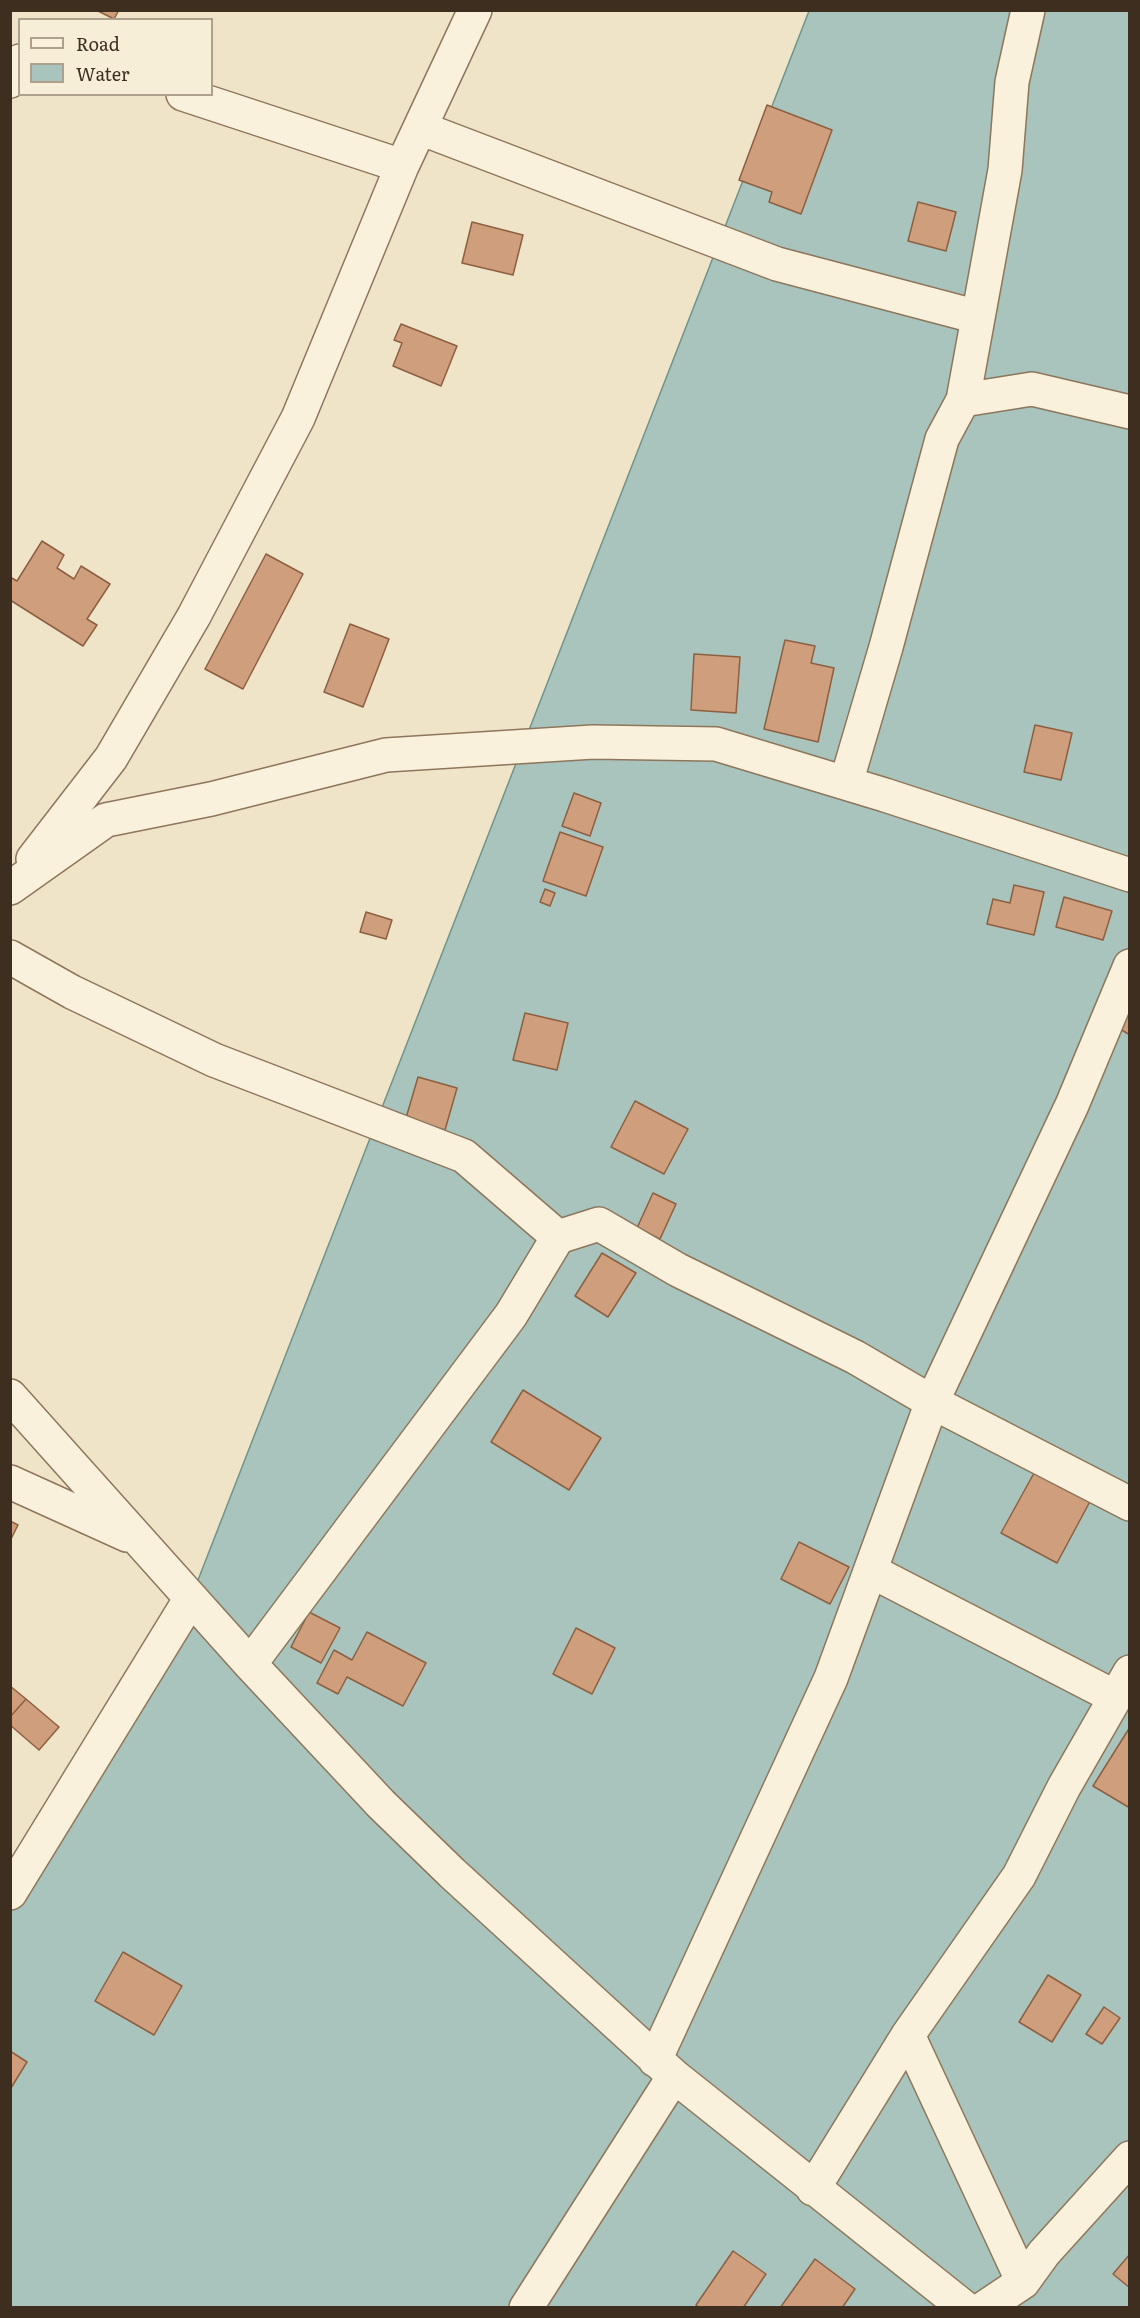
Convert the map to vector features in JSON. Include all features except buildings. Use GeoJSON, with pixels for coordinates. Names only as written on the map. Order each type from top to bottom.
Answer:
{"type":"FeatureCollection","features":[{"type":"Feature","properties":{"kind":"street"},"geometry":{"type":"LineString","coordinates":[[12,886],[111,758],[194,616],[298,418],[402,166],[475,10]]}},
{"type":"Feature","properties":{"kind":"street"},"geometry":{"type":"LineString","coordinates":[[846,783],[886,647],[942,439],[963,400],[1005,170],[1012,81],[1028,10]]}},
{"type":"Feature","properties":{"kind":"street"},"geometry":{"type":"LineString","coordinates":[[10,81],[18,65]]}},
{"type":"Feature","properties":{"kind":"street"},"geometry":{"type":"LineString","coordinates":[[189,96],[402,166]]}},
{"type":"Feature","properties":{"kind":"street"},"geometry":{"type":"LineString","coordinates":[[420,128],[777,264],[978,317]]}},
{"type":"Feature","properties":{"kind":"street"},"geometry":{"type":"LineString","coordinates":[[963,400],[1032,389],[1130,412]]}},
{"type":"Feature","properties":{"kind":"street"},"geometry":{"type":"LineString","coordinates":[[12,886],[106,820],[211,799],[386,755],[593,742],[716,744],[846,783],[1130,875]]}},
{"type":"Feature","properties":{"kind":"street"},"geometry":{"type":"LineString","coordinates":[[10,957],[72,992],[214,1060],[464,1156],[558,1237]]}},
{"type":"Feature","properties":{"kind":"street"},"geometry":{"type":"LineString","coordinates":[[526,2307],[665,2068],[831,1678],[932,1402],[1072,1105],[1130,966]]}},
{"type":"Feature","properties":{"kind":"street"},"geometry":{"type":"LineString","coordinates":[[250,1664],[511,1315],[558,1237],[599,1224],[678,1270],[855,1357],[932,1402],[1130,1504]]}},
{"type":"Feature","properties":{"kind":"street"},"geometry":{"type":"LineString","coordinates":[[10,1395],[250,1664],[381,1804],[461,1881],[665,2068],[813,2189],[965,2307]]}},
{"type":"Feature","properties":{"kind":"street"},"geometry":{"type":"LineString","coordinates":[[10,1482],[140,1541]]}},
{"type":"Feature","properties":{"kind":"street"},"geometry":{"type":"LineString","coordinates":[[813,2189],[908,2035],[1019,1876],[1064,1787],[1122,1685],[871,1571]]}},
{"type":"Feature","properties":{"kind":"street"},"geometry":{"type":"LineString","coordinates":[[10,1893],[191,1598]]}},
{"type":"Feature","properties":{"kind":"street"},"geometry":{"type":"LineString","coordinates":[[908,2035],[1023,2282]]}},
{"type":"Feature","properties":{"kind":"street"},"geometry":{"type":"LineString","coordinates":[[984,2307],[1023,2282],[1044,2253],[1130,2158]]}},
{"type":"Feature","properties":{"kind":"water"},"geometry":{"type":"Polygon","coordinates":[[[809,11],[1129,11],[1129,2307],[11,2307],[10,1893],[191,1598],[809,11]]]}}]}
